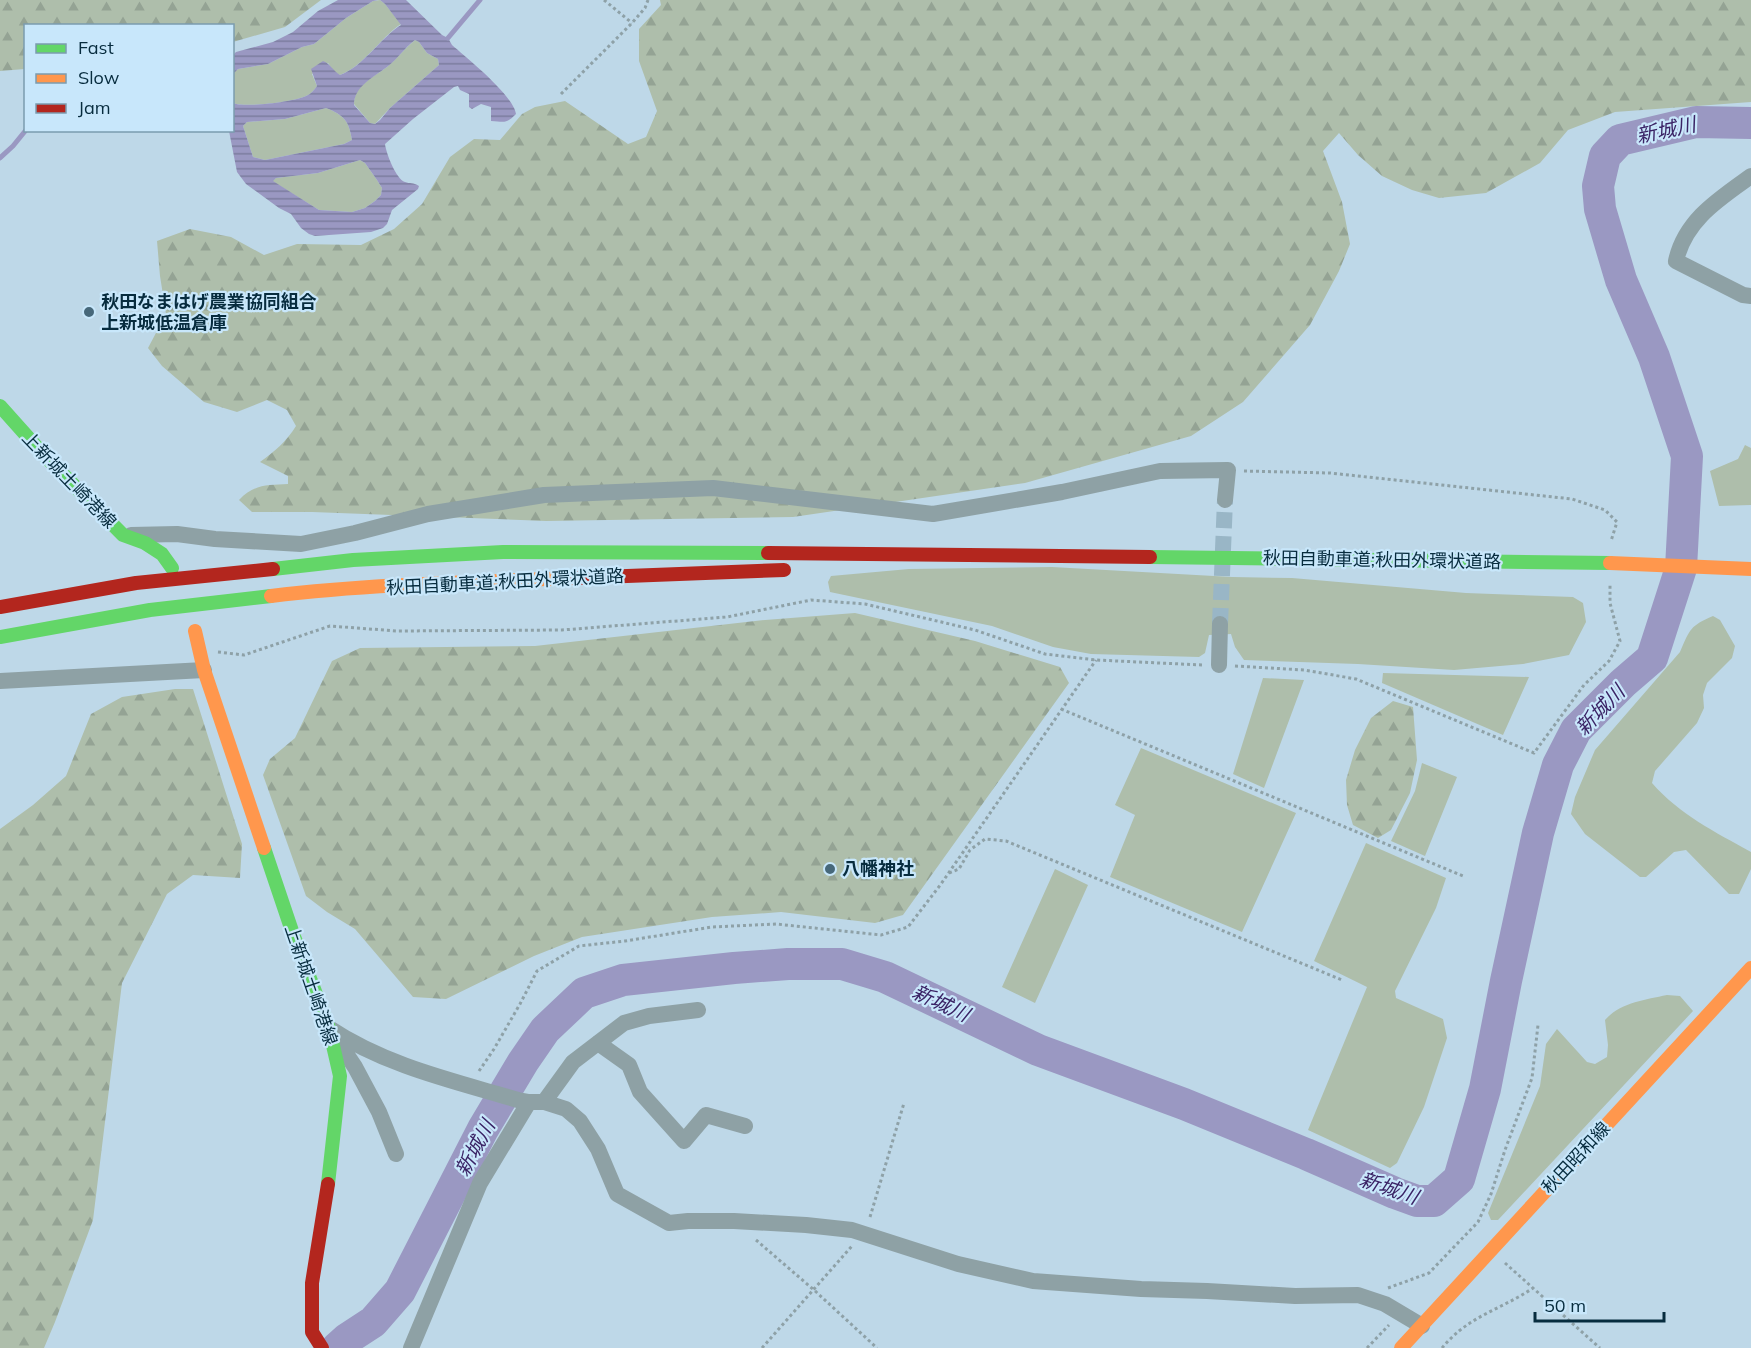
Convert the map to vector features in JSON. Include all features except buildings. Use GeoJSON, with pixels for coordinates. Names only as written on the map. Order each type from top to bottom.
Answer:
{"type":"FeatureCollection","features":[{"type":"Feature","properties":{"kind":"main road","name":"上新城土崎港線"},"geometry":{"type":"LineString","coordinates":[[0,406],[42,453],[123,535],[145,543],[162,554],[172,568]]}},
{"type":"Feature","properties":{"kind":"main road","name":"秋田自動車道;秋田外環状道路"},"geometry":{"type":"LineString","coordinates":[[0,607],[136,583],[353,560],[514,552],[859,553],[1591,562],[1745,568]]}},
{"type":"Feature","properties":{"kind":"main road","name":"秋田自動車道;秋田外環状道路"},"geometry":{"type":"LineString","coordinates":[[857,568],[1014,556]]}},
{"type":"Feature","properties":{"kind":"main road","name":"秋田自動車道;秋田外環状道路"},"geometry":{"type":"LineString","coordinates":[[0,637],[150,610],[314,591],[461,582],[800,570]]}},
{"type":"Feature","properties":{"kind":"main road","name":"上新城土崎港線"},"geometry":{"type":"LineString","coordinates":[[195,631],[204,670],[293,934],[329,1028],[340,1076],[326,1202],[312,1283],[312,1332],[322,1348]]}},
{"type":"Feature","properties":{"kind":"main road","name":"秋田昭和線"},"geometry":{"type":"LineString","coordinates":[[1401,1348],[1751,968]]}},
{"type":"Feature","properties":{"kind":"street"},"geometry":{"type":"LineString","coordinates":[[1751,176],[1719,199],[1692,224],[1679,245],[1676,261],[1743,295],[1751,296]]}},
{"type":"Feature","properties":{"kind":"street"},"geometry":{"type":"LineString","coordinates":[[123,535],[177,534],[215,539],[301,544],[428,514],[544,495],[713,488],[933,514],[1062,492],[1160,471],[1228,470],[1225,500]]}},
{"type":"Feature","properties":{"kind":"street"},"geometry":{"type":"LineString","coordinates":[[1219,665],[1220,624]]}},
{"type":"Feature","properties":{"kind":"street"},"geometry":{"type":"LineString","coordinates":[[0,681],[204,670]]}},
{"type":"Feature","properties":{"kind":"street"},"geometry":{"type":"LineString","coordinates":[[411,1348],[480,1183],[530,1101],[573,1062],[624,1023],[649,1016],[698,1010]]}},
{"type":"Feature","properties":{"kind":"street"},"geometry":{"type":"LineString","coordinates":[[329,1028],[346,1039],[396,1063],[476,1087],[566,1109],[580,1121],[598,1149],[617,1194],[669,1223],[734,1221],[852,1230],[958,1264],[1033,1281],[1141,1289],[1207,1290],[1295,1296],[1358,1295],[1385,1304],[1422,1326]]}},
{"type":"Feature","properties":{"kind":"street"},"geometry":{"type":"LineString","coordinates":[[329,1028],[355,1067],[379,1112],[396,1154]]}},
{"type":"Feature","properties":{"kind":"street"},"geometry":{"type":"LineString","coordinates":[[598,1043],[629,1065],[640,1092],[684,1141],[706,1116],[745,1126]]}},
{"type":"Feature","properties":{"kind":"path"},"geometry":{"type":"LineString","coordinates":[[604,0],[632,23]]}},
{"type":"Feature","properties":{"kind":"path"},"geometry":{"type":"LineString","coordinates":[[561,94],[632,23],[645,8],[648,0]]}},
{"type":"Feature","properties":{"kind":"path"},"geometry":{"type":"LineString","coordinates":[[198,650],[244,655],[330,626],[397,631],[562,630],[726,617],[811,600],[865,604],[975,630],[1046,654],[1096,660],[1304,670],[1356,679],[1534,753]]}},
{"type":"Feature","properties":{"kind":"path"},"geometry":{"type":"LineString","coordinates":[[476,1087],[537,971],[579,946],[712,927],[776,924],[881,935],[908,927],[948,874],[1096,660]]}},
{"type":"Feature","properties":{"kind":"path"},"geometry":{"type":"LineString","coordinates":[[1061,709],[1463,876]]}},
{"type":"Feature","properties":{"kind":"path"},"geometry":{"type":"LineString","coordinates":[[948,874],[959,869],[970,850],[986,839],[1006,841],[1342,980]]}},
{"type":"Feature","properties":{"kind":"path"},"geometry":{"type":"LineString","coordinates":[[1364,1297],[1429,1273],[1478,1222],[1491,1194],[1532,1078],[1538,1025]]}},
{"type":"Feature","properties":{"kind":"path"},"geometry":{"type":"LineString","coordinates":[[734,1221],[877,1348]]}},
{"type":"Feature","properties":{"kind":"path"},"geometry":{"type":"LineString","coordinates":[[1491,1250],[1600,1348]]}},
{"type":"Feature","properties":{"kind":"path"},"geometry":{"type":"LineString","coordinates":[[1442,1348],[1458,1331],[1533,1288]]}},
{"type":"Feature","properties":{"kind":"path"},"geometry":{"type":"LineString","coordinates":[[1367,1348],[1400,1312]]}},
{"type":"Feature","properties":{"kind":"green space"},"geometry":{"type":"Polygon","coordinates":[[[0,0],[321,0],[285,27],[234,42],[234,24],[24,24],[24,69],[0,71],[0,0]]]}},
{"type":"Feature","properties":{"kind":"green space"},"geometry":{"type":"Polygon","coordinates":[[[380,0],[385,4],[401,24],[349,71],[340,75],[334,72],[328,63],[312,74],[317,86],[308,95],[258,105],[234,103],[234,72],[238,69],[268,64],[302,47],[314,44],[346,18],[373,1],[380,0]]]}},
{"type":"Feature","properties":{"kind":"green space"},"geometry":{"type":"Polygon","coordinates":[[[660,0],[1751,0],[1751,102],[1615,112],[1568,130],[1540,163],[1486,193],[1439,198],[1412,190],[1382,176],[1358,155],[1339,133],[1323,151],[1342,202],[1350,244],[1339,271],[1310,325],[1243,402],[1191,436],[1025,483],[793,517],[546,521],[312,512],[252,512],[239,500],[250,491],[262,486],[288,484],[288,476],[260,462],[280,446],[296,426],[287,410],[267,400],[237,412],[204,402],[162,366],[148,348],[166,314],[157,241],[190,229],[231,237],[264,255],[297,244],[361,245],[394,229],[422,204],[450,157],[474,139],[500,140],[522,114],[535,107],[565,101],[628,144],[646,137],[657,111],[639,61],[639,29],[661,5],[660,0]]]}},
{"type":"Feature","properties":{"kind":"green space"},"geometry":{"type":"Polygon","coordinates":[[[415,40],[427,53],[438,59],[439,65],[375,124],[370,123],[354,104],[357,92],[366,82],[391,64],[415,40]]]}},
{"type":"Feature","properties":{"kind":"green space"},"geometry":{"type":"Polygon","coordinates":[[[326,108],[345,120],[352,140],[344,144],[265,160],[253,157],[243,126],[247,122],[285,119],[326,108]]]}},
{"type":"Feature","properties":{"kind":"green space"},"geometry":{"type":"Polygon","coordinates":[[[360,160],[365,163],[382,188],[381,195],[365,208],[352,212],[319,210],[272,181],[276,178],[318,173],[360,160]]]}},
{"type":"Feature","properties":{"kind":"green space"},"geometry":{"type":"Polygon","coordinates":[[[1745,445],[1751,448],[1751,505],[1719,506],[1710,471],[1738,459],[1745,445]]]}},
{"type":"Feature","properties":{"kind":"green space"},"geometry":{"type":"Polygon","coordinates":[[[1052,567],[1292,578],[1466,593],[1573,597],[1583,603],[1586,622],[1569,655],[1523,664],[1454,670],[1244,660],[1235,647],[1231,634],[1209,635],[1205,653],[1199,657],[1091,654],[1053,647],[992,626],[830,592],[828,582],[831,576],[909,569],[1052,567]]]}},
{"type":"Feature","properties":{"kind":"green space"},"geometry":{"type":"Polygon","coordinates":[[[855,613],[975,641],[1060,667],[1069,683],[903,915],[875,923],[781,912],[712,917],[582,937],[534,956],[446,999],[413,997],[355,929],[306,896],[263,775],[270,759],[295,738],[332,661],[360,648],[535,646],[765,620],[855,613]]]}},
{"type":"Feature","properties":{"kind":"green space"},"geometry":{"type":"Polygon","coordinates":[[[1713,616],[1720,620],[1735,646],[1732,658],[1707,683],[1703,695],[1704,708],[1697,723],[1655,771],[1652,783],[1686,813],[1751,852],[1751,869],[1739,894],[1729,894],[1686,850],[1674,852],[1646,877],[1640,877],[1585,834],[1571,814],[1575,797],[1595,750],[1680,652],[1692,629],[1713,616]]]}},
{"type":"Feature","properties":{"kind":"green space"},"geometry":{"type":"Polygon","coordinates":[[[1383,673],[1529,677],[1503,735],[1382,683],[1383,673]]]}},
{"type":"Feature","properties":{"kind":"green space"},"geometry":{"type":"Polygon","coordinates":[[[1263,678],[1304,680],[1264,788],[1233,774],[1263,678]]]}},
{"type":"Feature","properties":{"kind":"green space"},"geometry":{"type":"Polygon","coordinates":[[[175,689],[193,689],[242,844],[240,878],[193,875],[167,894],[122,983],[93,1220],[44,1348],[0,1348],[0,829],[33,805],[66,776],[91,714],[122,697],[175,689]]]}},
{"type":"Feature","properties":{"kind":"green space"},"geometry":{"type":"Polygon","coordinates":[[[1393,701],[1413,707],[1417,760],[1410,793],[1391,830],[1378,838],[1353,825],[1347,805],[1346,780],[1355,750],[1371,718],[1393,701]]]}},
{"type":"Feature","properties":{"kind":"green space"},"geometry":{"type":"Polygon","coordinates":[[[1141,748],[1296,813],[1242,932],[1110,877],[1135,815],[1115,805],[1141,748]]]}},
{"type":"Feature","properties":{"kind":"green space"},"geometry":{"type":"Polygon","coordinates":[[[1422,763],[1457,777],[1425,856],[1391,841],[1415,791],[1422,763]]]}},
{"type":"Feature","properties":{"kind":"green space"},"geometry":{"type":"Polygon","coordinates":[[[1366,843],[1446,878],[1436,908],[1395,991],[1396,998],[1443,1019],[1447,1038],[1424,1107],[1397,1163],[1390,1168],[1308,1130],[1367,987],[1314,961],[1366,843]]]}},
{"type":"Feature","properties":{"kind":"green space"},"geometry":{"type":"Polygon","coordinates":[[[1055,869],[1088,885],[1035,1003],[1002,987],[1055,869]]]}},
{"type":"Feature","properties":{"kind":"green space"},"geometry":{"type":"Polygon","coordinates":[[[1667,995],[1680,996],[1693,1011],[1498,1220],[1491,1220],[1488,1213],[1540,1086],[1546,1044],[1557,1029],[1587,1062],[1595,1064],[1607,1057],[1605,1020],[1611,1014],[1626,1005],[1667,995]]]}},
{"type":"Feature","properties":{"kind":"water"},"geometry":{"type":"Polygon","coordinates":[[[338,0],[378,0],[346,18],[314,44],[302,47],[268,64],[238,69],[234,73],[234,54],[236,52],[273,42],[293,32],[318,11],[338,0]]]}},
{"type":"Feature","properties":{"kind":"water"},"geometry":{"type":"Polygon","coordinates":[[[380,0],[406,0],[499,88],[513,106],[516,114],[505,122],[491,121],[491,107],[481,104],[472,109],[469,107],[469,94],[460,90],[458,86],[454,87],[385,144],[389,159],[398,176],[405,182],[419,186],[392,210],[387,224],[371,232],[315,236],[309,234],[301,228],[291,214],[246,184],[237,172],[229,132],[234,132],[234,103],[269,104],[306,96],[317,86],[311,69],[323,61],[340,75],[356,66],[401,25],[380,0]],[[415,40],[391,64],[357,92],[354,105],[370,123],[375,124],[380,120],[390,108],[439,65],[438,59],[427,53],[415,40]],[[326,108],[285,119],[247,122],[243,126],[253,157],[265,160],[344,144],[352,140],[345,120],[326,108]],[[360,160],[318,173],[276,178],[273,181],[319,210],[352,212],[365,208],[381,195],[382,188],[365,163],[360,160]]]}},
{"type":"Feature","properties":{"kind":"waterway"},"geometry":{"type":"LineString","coordinates":[[448,38],[480,0]]}},
{"type":"Feature","properties":{"kind":"waterway","name":"新城川"},"geometry":{"type":"LineString","coordinates":[[337,1348],[373,1322],[400,1291],[483,1129],[545,1030],[584,993],[623,980],[788,964],[842,964],[885,977],[1038,1050],[1184,1104],[1395,1193],[1417,1201],[1434,1201],[1459,1179],[1485,1089],[1538,833],[1558,765],[1576,730],[1652,658],[1681,568],[1687,456],[1654,357],[1621,280],[1600,209],[1598,186],[1605,156],[1620,140],[1696,122],[1751,123]]}},
{"type":"Feature","properties":{"kind":"waterway"},"geometry":{"type":"LineString","coordinates":[[0,158],[24,132]]}},
{"type":"Feature","properties":{"kind":"tunnel"},"geometry":{"type":"LineString","coordinates":[[1220,624],[1225,500]]}},
{"type":"Feature","properties":{"kind":"traffic: fast"},"geometry":{"type":"LineString","coordinates":[[0,406],[42,453],[123,535],[145,543],[162,554],[172,568]]}},
{"type":"Feature","properties":{"kind":"traffic: fast"},"geometry":{"type":"LineString","coordinates":[[273,569],[353,560],[503,552],[768,553]]}},
{"type":"Feature","properties":{"kind":"traffic: fast"},"geometry":{"type":"LineString","coordinates":[[1150,557],[1610,563]]}},
{"type":"Feature","properties":{"kind":"traffic: fast"},"geometry":{"type":"LineString","coordinates":[[0,637],[150,610],[271,596]]}},
{"type":"Feature","properties":{"kind":"traffic: fast"},"geometry":{"type":"LineString","coordinates":[[264,848],[293,934],[329,1028],[340,1076],[328,1184]]}},
{"type":"Feature","properties":{"kind":"traffic: slow"},"geometry":{"type":"LineString","coordinates":[[1610,563],[1751,569]]}},
{"type":"Feature","properties":{"kind":"traffic: slow"},"geometry":{"type":"LineString","coordinates":[[271,596],[384,586],[575,578]]}},
{"type":"Feature","properties":{"kind":"traffic: slow"},"geometry":{"type":"LineString","coordinates":[[195,631],[204,670],[264,848]]}},
{"type":"Feature","properties":{"kind":"traffic: slow"},"geometry":{"type":"LineString","coordinates":[[1401,1348],[1751,968]]}},
{"type":"Feature","properties":{"kind":"traffic: jam"},"geometry":{"type":"LineString","coordinates":[[768,553],[1150,557]]}},
{"type":"Feature","properties":{"kind":"traffic: jam"},"geometry":{"type":"LineString","coordinates":[[0,607],[136,583],[273,569]]}},
{"type":"Feature","properties":{"kind":"traffic: jam"},"geometry":{"type":"LineString","coordinates":[[575,578],[784,570]]}},
{"type":"Feature","properties":{"kind":"traffic: jam"},"geometry":{"type":"LineString","coordinates":[[322,1348],[312,1332],[312,1283],[328,1184]]}},
{"type":"Feature","properties":{"kind":"place","name":"秋田なまはげ農業協同組合 上新城低温倉庫"},"geometry":{"type":"Point","coordinates":[89,312]}},
{"type":"Feature","properties":{"kind":"place","name":"八幡神社"},"geometry":{"type":"Point","coordinates":[830,869]}}]}
